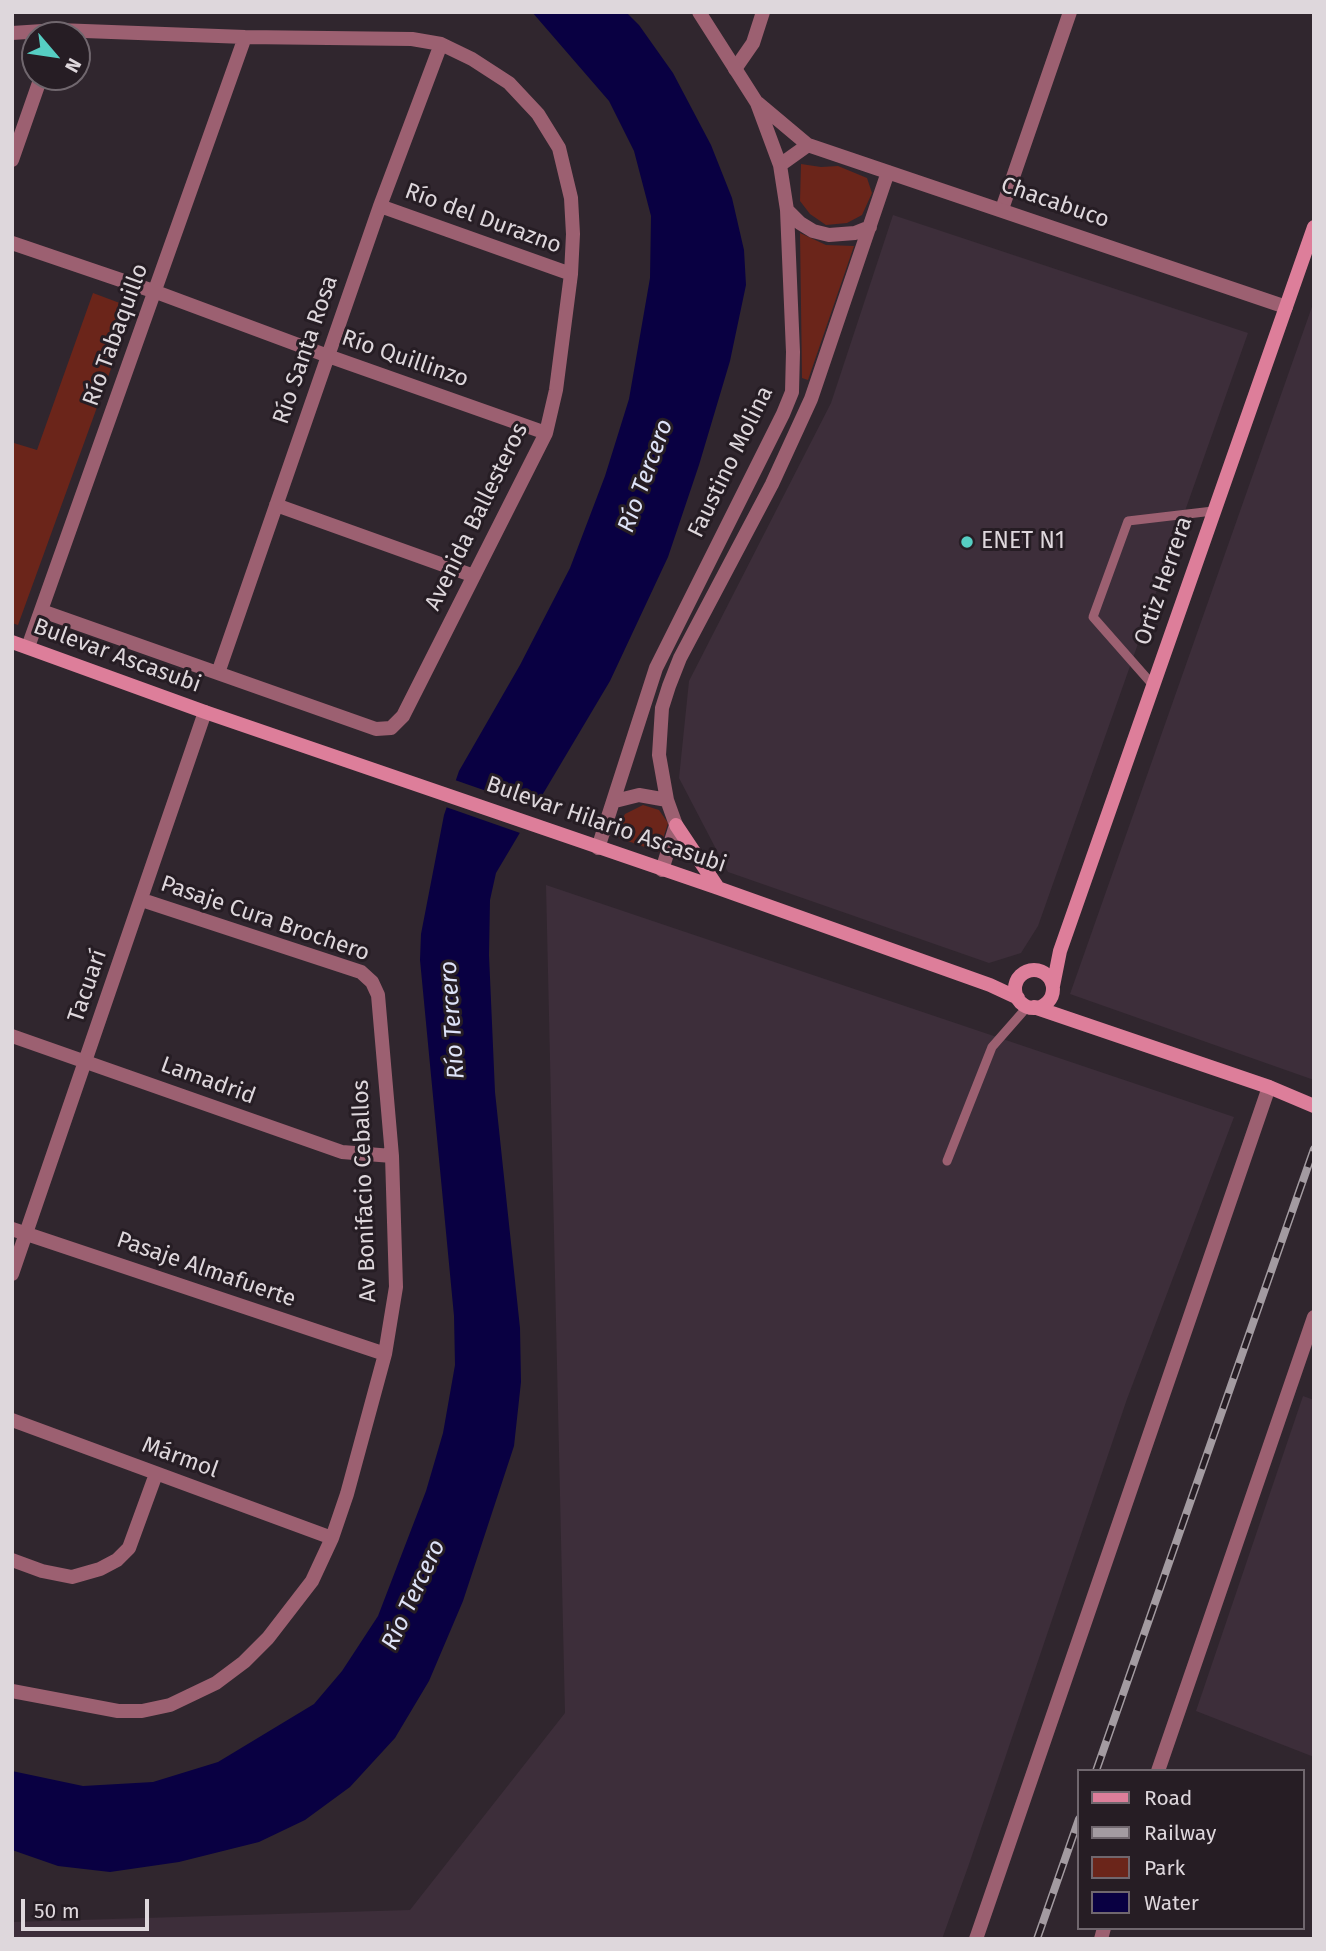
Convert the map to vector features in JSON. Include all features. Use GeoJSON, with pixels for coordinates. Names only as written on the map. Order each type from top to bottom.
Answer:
{"type":"FeatureCollection","features":[{"type":"Feature","properties":{"kind":"main road","name":"Ortiz Herrera"},"geometry":{"type":"LineString","coordinates":[[1052,992],[1060,951],[1314,227]]}},
{"type":"Feature","properties":{"kind":"main road","name":"Bulevar Ascasubi"},"geometry":{"type":"LineString","coordinates":[[12,642],[205,712]]}},
{"type":"Feature","properties":{"kind":"main road","name":"Bulevar Hilario Ascasubi"},"geometry":{"type":"LineString","coordinates":[[205,712],[718,888],[990,985],[1027,1004],[1067,1017]]}},
{"type":"Feature","properties":{"kind":"main road"},"geometry":{"type":"LineString","coordinates":[[676,825],[718,888]]}},
{"type":"Feature","properties":{"kind":"main road"},"geometry":{"type":"LineString","coordinates":[[1052,992],[1046,1003],[1027,1004],[1016,986],[1022,974],[1035,970],[1060,951]]}},
{"type":"Feature","properties":{"kind":"main road"},"geometry":{"type":"LineString","coordinates":[[1035,970],[1047,975],[1052,992],[1067,1017],[1269,1087],[1314,1106]]}},
{"type":"Feature","properties":{"kind":"main road"},"geometry":{"type":"LineString","coordinates":[[990,985],[1018,979]]}},
{"type":"Feature","properties":{"kind":"street"},"geometry":{"type":"LineString","coordinates":[[699,12],[757,103],[808,145],[780,165]]}},
{"type":"Feature","properties":{"kind":"street"},"geometry":{"type":"LineString","coordinates":[[735,69],[753,43],[763,12]]}},
{"type":"Feature","properties":{"kind":"street"},"geometry":{"type":"LineString","coordinates":[[1002,209],[1070,12]]}},
{"type":"Feature","properties":{"kind":"street","name":"Avenida Ballesteros"},"geometry":{"type":"LineString","coordinates":[[91,33],[412,39],[441,44],[472,59],[509,83],[537,114],[559,148],[571,198],[571,275],[556,390],[546,433],[403,716],[391,728],[376,729],[218,673]]}},
{"type":"Feature","properties":{"kind":"street","name":"Río Tabaquillo"},"geometry":{"type":"LineString","coordinates":[[28,647],[245,37]]}},
{"type":"Feature","properties":{"kind":"street","name":"Río Santa Rosa"},"geometry":{"type":"LineString","coordinates":[[218,673],[380,206],[441,44]]}},
{"type":"Feature","properties":{"kind":"street"},"geometry":{"type":"LineString","coordinates":[[12,160],[36,91]]}},
{"type":"Feature","properties":{"kind":"street","name":"Faustino Molina"},"geometry":{"type":"LineString","coordinates":[[598,848],[656,667],[792,392],[787,210],[780,165],[757,103]]}},
{"type":"Feature","properties":{"kind":"street","name":"Chacabuco"},"geometry":{"type":"LineString","coordinates":[[808,145],[1286,307]]}},
{"type":"Feature","properties":{"kind":"street","name":"Faustino Molina"},"geometry":{"type":"LineString","coordinates":[[676,825],[667,800],[659,755],[662,708],[669,686],[680,658],[766,496],[811,399],[888,172]]}},
{"type":"Feature","properties":{"kind":"street","name":"Río del Durazno"},"geometry":{"type":"LineString","coordinates":[[380,206],[571,275]]}},
{"type":"Feature","properties":{"kind":"street"},"geometry":{"type":"LineString","coordinates":[[787,210],[813,231],[829,235],[855,233],[870,227]]}},
{"type":"Feature","properties":{"kind":"street","name":"Río Quillinzo"},"geometry":{"type":"LineString","coordinates":[[12,243],[156,292],[546,433]]}},
{"type":"Feature","properties":{"kind":"street"},"geometry":{"type":"LineString","coordinates":[[276,505],[474,576]]}},
{"type":"Feature","properties":{"kind":"street"},"geometry":{"type":"LineString","coordinates":[[42,611],[218,673]]}},
{"type":"Feature","properties":{"kind":"street","name":"Tacuarí"},"geometry":{"type":"LineString","coordinates":[[12,1274],[19,1231],[85,1061],[205,712]]}},
{"type":"Feature","properties":{"kind":"street"},"geometry":{"type":"LineString","coordinates":[[615,801],[639,795],[667,800]]}},
{"type":"Feature","properties":{"kind":"street"},"geometry":{"type":"LineString","coordinates":[[662,870],[676,825]]}},
{"type":"Feature","properties":{"kind":"street","name":"Pasaje Cura Brochero"},"geometry":{"type":"LineString","coordinates":[[142,900],[361,972],[372,982]]}},
{"type":"Feature","properties":{"kind":"street","name":"Av Bonifacio Ceballos"},"geometry":{"type":"LineString","coordinates":[[12,1691],[118,1711],[142,1712],[170,1705],[216,1683],[244,1662],[268,1638],[312,1581],[332,1538],[347,1494],[385,1354],[396,1287],[392,1156],[378,995],[372,982]]}},
{"type":"Feature","properties":{"kind":"street","name":"Lamadrid"},"geometry":{"type":"LineString","coordinates":[[12,1036],[342,1152],[392,1156]]}},
{"type":"Feature","properties":{"kind":"street"},"geometry":{"type":"LineString","coordinates":[[976,1939],[1269,1087]]}},
{"type":"Feature","properties":{"kind":"street","name":"Pasaje Almafuerte"},"geometry":{"type":"LineString","coordinates":[[19,1231],[385,1354]]}},
{"type":"Feature","properties":{"kind":"street"},"geometry":{"type":"LineString","coordinates":[[1159,1769],[1314,1317]]}},
{"type":"Feature","properties":{"kind":"street","name":"Mármol"},"geometry":{"type":"LineString","coordinates":[[12,1420],[332,1538]]}},
{"type":"Feature","properties":{"kind":"street"},"geometry":{"type":"LineString","coordinates":[[12,1560],[42,1571],[72,1577],[100,1569],[117,1560],[129,1548],[156,1474]]}},
{"type":"Feature","properties":{"kind":"lane"},"geometry":{"type":"LineString","coordinates":[[1152,684],[1093,617],[1128,521],[1213,511]]}},
{"type":"Feature","properties":{"kind":"lane"},"geometry":{"type":"LineString","coordinates":[[947,1161],[992,1046],[1027,1004]]}},
{"type":"Feature","properties":{"kind":"shaded area","name":"ENET N1"},"geometry":{"type":"Polygon","coordinates":[[[893,215],[1248,333],[1038,926],[1021,953],[989,963],[728,872],[679,778],[689,681],[831,403],[893,215]]]}},
{"type":"Feature","properties":{"kind":"shaded area"},"geometry":{"type":"Polygon","coordinates":[[[1314,301],[1314,1080],[1070,994],[1314,301]]]}},
{"type":"Feature","properties":{"kind":"shaded area"},"geometry":{"type":"Polygon","coordinates":[[[546,885],[1234,1117],[1127,1399],[942,1939],[12,1939],[12,1922],[410,1910],[565,1713],[546,885]]]}},
{"type":"Feature","properties":{"kind":"shaded area"},"geometry":{"type":"Polygon","coordinates":[[[1303,1396],[1314,1400],[1314,1757],[1196,1711],[1303,1396]]]}},
{"type":"Feature","properties":{"kind":"green space"},"geometry":{"type":"Polygon","coordinates":[[[801,164],[838,166],[867,178],[872,193],[862,215],[847,223],[826,225],[810,214],[800,201],[801,164]]]}},
{"type":"Feature","properties":{"kind":"green space"},"geometry":{"type":"Polygon","coordinates":[[[800,233],[826,245],[854,246],[808,380],[802,378],[800,233]]]}},
{"type":"Feature","properties":{"kind":"green space"},"geometry":{"type":"Polygon","coordinates":[[[93,293],[133,308],[18,625],[12,623],[12,446],[14,443],[37,450],[93,293]]]}},
{"type":"Feature","properties":{"kind":"green space"},"geometry":{"type":"Polygon","coordinates":[[[643,805],[659,810],[668,823],[659,852],[619,838],[617,830],[625,814],[643,805]]]}},
{"type":"Feature","properties":{"kind":"water","name":"Río Tercero"},"geometry":{"type":"Polygon","coordinates":[[[532,12],[626,12],[639,25],[673,73],[711,145],[732,198],[744,250],[746,285],[730,361],[668,557],[610,681],[496,873],[490,900],[489,955],[495,1092],[520,1328],[521,1382],[514,1446],[463,1601],[429,1681],[395,1738],[350,1787],[305,1820],[259,1842],[179,1862],[110,1872],[58,1866],[12,1850],[12,1771],[83,1786],[153,1782],[218,1762],[314,1704],[342,1671],[378,1616],[426,1491],[443,1433],[455,1365],[454,1316],[420,960],[421,934],[444,815],[459,771],[520,665],[570,568],[605,476],[629,399],[650,278],[651,216],[634,151],[609,101],[532,12]]]}},
{"type":"Feature","properties":{"kind":"pier"},"geometry":{"type":"Polygon","coordinates":[[[452,779],[538,809],[523,834],[443,806],[452,779]]]}},
{"type":"Feature","properties":{"kind":"railway"},"geometry":{"type":"LineString","coordinates":[[1097,1769],[1314,1149]]}},
{"type":"Feature","properties":{"kind":"railway"},"geometry":{"type":"LineString","coordinates":[[1037,1939],[1078,1822]]}},
{"type":"Feature","properties":{"kind":"place","name":"ENET N1"},"geometry":{"type":"Point","coordinates":[967,542]}}]}
